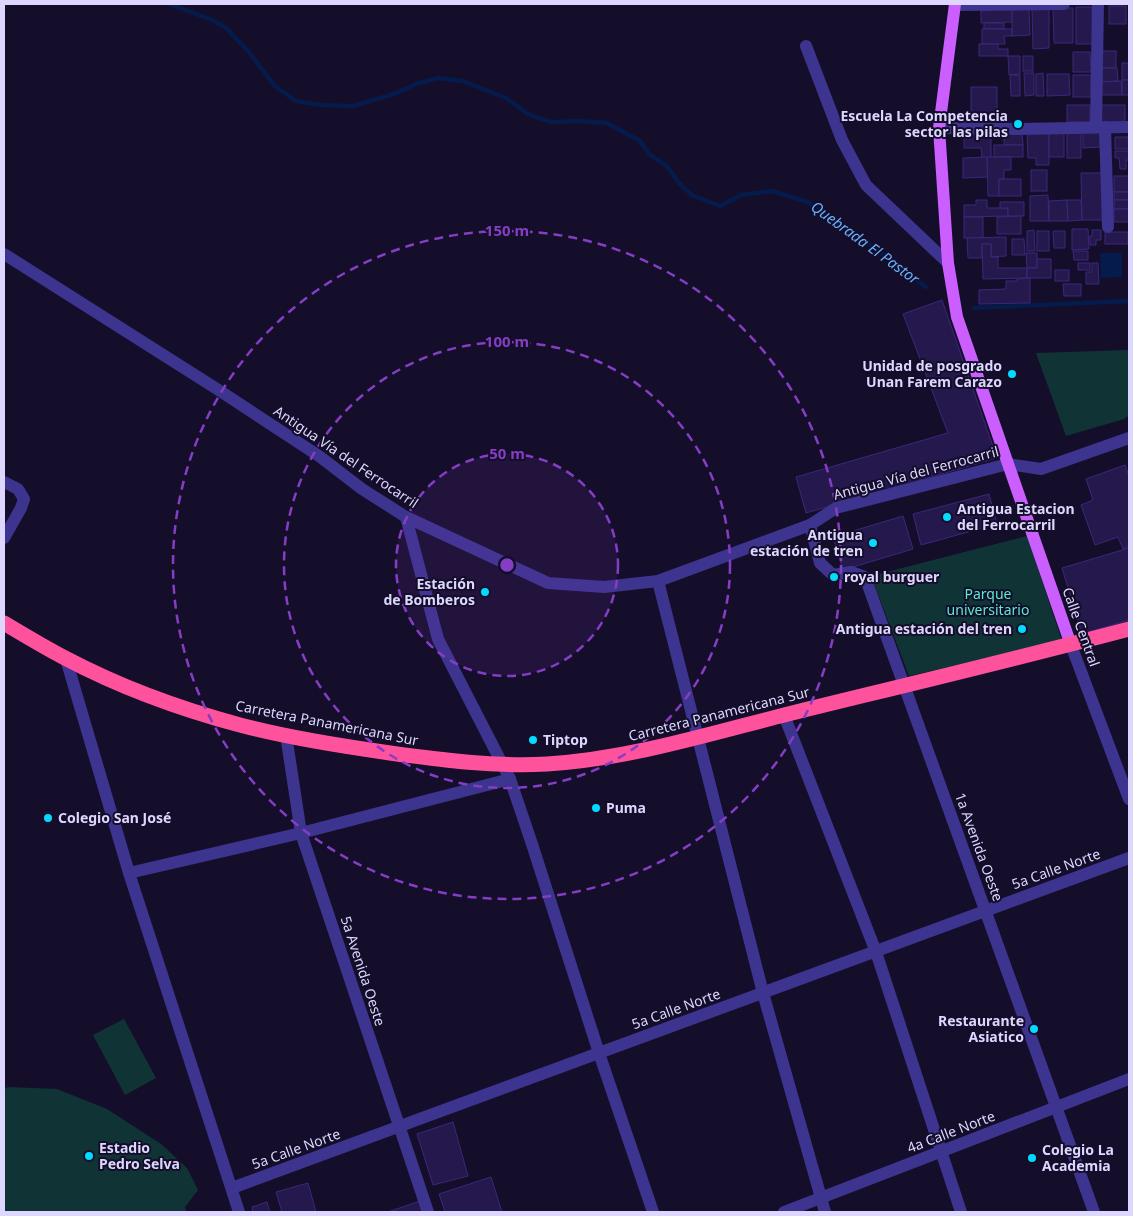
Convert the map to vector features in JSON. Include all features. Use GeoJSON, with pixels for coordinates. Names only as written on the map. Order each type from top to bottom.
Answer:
{"type":"FeatureCollection","features":[{"type":"Feature","properties":{"kind":"highway","name":"Carretera Panamericana Sur"},"geometry":{"type":"LineString","coordinates":[[4,623],[66,659],[144,694],[241,726],[369,750],[439,760],[503,765],[547,764],[601,758],[698,739],[784,715],[1129,630]]}},
{"type":"Feature","properties":{"kind":"main road","name":"Calle Central"},"geometry":{"type":"LineString","coordinates":[[955,4],[939,128],[948,264],[957,317],[1071,645]]}},
{"type":"Feature","properties":{"kind":"street"},"geometry":{"type":"LineString","coordinates":[[955,4],[1064,4]]}},
{"type":"Feature","properties":{"kind":"street"},"geometry":{"type":"LineString","coordinates":[[1098,4],[1100,127],[1108,228]]}},
{"type":"Feature","properties":{"kind":"street"},"geometry":{"type":"LineString","coordinates":[[806,46],[842,140],[866,185],[948,264]]}},
{"type":"Feature","properties":{"kind":"street"},"geometry":{"type":"LineString","coordinates":[[939,128],[1129,127]]}},
{"type":"Feature","properties":{"kind":"street","name":"Antigua Vía del Ferrocarril"},"geometry":{"type":"LineString","coordinates":[[4,254],[217,389],[319,456],[362,489],[406,517],[548,583],[604,587],[658,581],[810,525],[836,508],[1008,464],[1042,469],[1129,438]]}},
{"type":"Feature","properties":{"kind":"street"},"geometry":{"type":"LineString","coordinates":[[4,482],[18,490],[24,499],[4,538]]}},
{"type":"Feature","properties":{"kind":"street"},"geometry":{"type":"LineString","coordinates":[[406,517],[438,639],[510,779],[653,1212]]}},
{"type":"Feature","properties":{"kind":"street","name":"1a Avenida Oeste"},"geometry":{"type":"LineString","coordinates":[[810,525],[820,563],[833,575],[851,572],[865,577],[1094,1212]]}},
{"type":"Feature","properties":{"kind":"street"},"geometry":{"type":"LineString","coordinates":[[658,581],[763,993],[825,1212]]}},
{"type":"Feature","properties":{"kind":"street","name":"Calle Central"},"geometry":{"type":"LineString","coordinates":[[1071,645],[1129,799]]}},
{"type":"Feature","properties":{"kind":"street"},"geometry":{"type":"LineString","coordinates":[[66,659],[129,873],[239,1212]]}},
{"type":"Feature","properties":{"kind":"street"},"geometry":{"type":"LineString","coordinates":[[784,715],[876,952],[961,1212]]}},
{"type":"Feature","properties":{"kind":"street","name":"5a Avenida Oeste"},"geometry":{"type":"LineString","coordinates":[[286,735],[301,832],[428,1212]]}},
{"type":"Feature","properties":{"kind":"street"},"geometry":{"type":"LineString","coordinates":[[129,873],[510,779]]}},
{"type":"Feature","properties":{"kind":"street","name":"5a Calle Norte"},"geometry":{"type":"LineString","coordinates":[[232,1188],[1129,858]]}},
{"type":"Feature","properties":{"kind":"street","name":"4a Calle Norte"},"geometry":{"type":"LineString","coordinates":[[784,1212],[1129,1079]]}},
{"type":"Feature","properties":{"kind":"green space"},"geometry":{"type":"Polygon","coordinates":[[[1129,350],[1129,415],[1124,419],[1066,436],[1036,353],[1129,350]]]}},
{"type":"Feature","properties":{"kind":"green space","name":"Parque universitario"},"geometry":{"type":"Polygon","coordinates":[[[1027,536],[1062,641],[909,676],[871,576],[1027,536]]]}},
{"type":"Feature","properties":{"kind":"green space"},"geometry":{"type":"Polygon","coordinates":[[[124,1019],[156,1078],[125,1095],[93,1035],[124,1019]]]}},
{"type":"Feature","properties":{"kind":"green space","name":"Estadio Pedro Selva"},"geometry":{"type":"Polygon","coordinates":[[[8,1087],[57,1089],[107,1109],[161,1144],[187,1168],[198,1190],[185,1207],[186,1212],[4,1212],[4,1089],[8,1087]]]}},
{"type":"Feature","properties":{"kind":"water"},"geometry":{"type":"Polygon","coordinates":[[[1100,253],[1122,253],[1122,277],[1101,278],[1100,253]]]}},
{"type":"Feature","properties":{"kind":"building"},"geometry":{"type":"Polygon","coordinates":[[[1109,6],[1126,6],[1126,24],[1109,24],[1109,6]]]}},
{"type":"Feature","properties":{"kind":"building"},"geometry":{"type":"Polygon","coordinates":[[[1076,7],[1092,7],[1093,44],[1076,44],[1076,7]]]}},
{"type":"Feature","properties":{"kind":"building"},"geometry":{"type":"Polygon","coordinates":[[[1053,8],[1073,8],[1073,43],[1054,43],[1053,8]]]}},
{"type":"Feature","properties":{"kind":"building"},"geometry":{"type":"Polygon","coordinates":[[[1012,9],[1012,22],[981,23],[981,10],[1012,9]]]}},
{"type":"Feature","properties":{"kind":"building"},"geometry":{"type":"Polygon","coordinates":[[[1012,9],[1029,9],[1030,35],[1012,36],[1012,9]]]}},
{"type":"Feature","properties":{"kind":"building"},"geometry":{"type":"Polygon","coordinates":[[[1032,9],[1049,9],[1049,48],[1033,49],[1032,9]]]}},
{"type":"Feature","properties":{"kind":"building"},"geometry":{"type":"Polygon","coordinates":[[[984,23],[1004,23],[1004,29],[984,29],[984,23]]]}},
{"type":"Feature","properties":{"kind":"building"},"geometry":{"type":"Polygon","coordinates":[[[982,29],[1012,29],[1012,36],[1004,36],[1005,44],[982,44],[982,29]]]}},
{"type":"Feature","properties":{"kind":"building"},"geometry":{"type":"Polygon","coordinates":[[[979,44],[998,44],[998,49],[1008,49],[1008,56],[979,56],[979,44]]]}},
{"type":"Feature","properties":{"kind":"building"},"geometry":{"type":"Polygon","coordinates":[[[1100,51],[1116,51],[1116,68],[1100,68],[1100,51]]]}},
{"type":"Feature","properties":{"kind":"building"},"geometry":{"type":"Polygon","coordinates":[[[1073,52],[1090,52],[1091,72],[1073,72],[1073,52]]]}},
{"type":"Feature","properties":{"kind":"building"},"geometry":{"type":"Polygon","coordinates":[[[1008,56],[1020,56],[1020,74],[1009,75],[1008,56]]]}},
{"type":"Feature","properties":{"kind":"building"},"geometry":{"type":"Polygon","coordinates":[[[1023,56],[1033,56],[1033,71],[1023,71],[1023,56]]]}},
{"type":"Feature","properties":{"kind":"building"},"geometry":{"type":"Polygon","coordinates":[[[1122,63],[1129,63],[1129,80],[1122,80],[1122,63]]]}},
{"type":"Feature","properties":{"kind":"building"},"geometry":{"type":"Polygon","coordinates":[[[1100,68],[1117,68],[1118,81],[1100,82],[1100,68]]]}},
{"type":"Feature","properties":{"kind":"building"},"geometry":{"type":"Polygon","coordinates":[[[1024,73],[1034,73],[1034,95],[1025,96],[1024,73]]]}},
{"type":"Feature","properties":{"kind":"building"},"geometry":{"type":"Polygon","coordinates":[[[1043,73],[1044,96],[1036,96],[1036,74],[1043,73]]]}},
{"type":"Feature","properties":{"kind":"building"},"geometry":{"type":"Polygon","coordinates":[[[1047,74],[1069,74],[1070,95],[1047,96],[1047,74]]]}},
{"type":"Feature","properties":{"kind":"building"},"geometry":{"type":"Polygon","coordinates":[[[1010,75],[1020,75],[1020,96],[1011,96],[1010,75]]]}},
{"type":"Feature","properties":{"kind":"building"},"geometry":{"type":"Polygon","coordinates":[[[1073,75],[1091,75],[1091,97],[1073,97],[1073,75]]]}},
{"type":"Feature","properties":{"kind":"building"},"geometry":{"type":"Polygon","coordinates":[[[1122,80],[1129,80],[1129,95],[1122,95],[1122,80]]]}},
{"type":"Feature","properties":{"kind":"building"},"geometry":{"type":"Polygon","coordinates":[[[1121,81],[1122,95],[1100,95],[1100,82],[1121,81]]]}},
{"type":"Feature","properties":{"kind":"building"},"geometry":{"type":"Polygon","coordinates":[[[971,87],[997,87],[997,118],[971,118],[971,87]]]}},
{"type":"Feature","properties":{"kind":"building"},"geometry":{"type":"Polygon","coordinates":[[[1067,105],[1090,105],[1090,122],[1067,122],[1067,105]]]}},
{"type":"Feature","properties":{"kind":"building"},"geometry":{"type":"Polygon","coordinates":[[[1096,105],[1125,105],[1125,123],[1096,123],[1096,105]]]}},
{"type":"Feature","properties":{"kind":"building"},"geometry":{"type":"Polygon","coordinates":[[[1067,131],[1081,131],[1081,158],[1067,158],[1067,131]]]}},
{"type":"Feature","properties":{"kind":"building"},"geometry":{"type":"Polygon","coordinates":[[[1083,131],[1100,131],[1100,147],[1083,148],[1083,131]]]}},
{"type":"Feature","properties":{"kind":"building"},"geometry":{"type":"Polygon","coordinates":[[[1049,132],[1049,165],[1036,165],[1036,158],[1028,158],[1027,133],[1049,132]]]}},
{"type":"Feature","properties":{"kind":"building"},"geometry":{"type":"Polygon","coordinates":[[[1049,132],[1064,132],[1064,157],[1049,157],[1049,132]]]}},
{"type":"Feature","properties":{"kind":"building"},"geometry":{"type":"Polygon","coordinates":[[[1004,133],[1022,133],[1023,145],[1004,145],[1004,133]]]}},
{"type":"Feature","properties":{"kind":"building"},"geometry":{"type":"Polygon","coordinates":[[[964,135],[991,135],[991,157],[982,158],[981,148],[964,148],[964,135]]]}},
{"type":"Feature","properties":{"kind":"building"},"geometry":{"type":"Polygon","coordinates":[[[1115,137],[1128,137],[1129,149],[1115,149],[1115,137]]]}},
{"type":"Feature","properties":{"kind":"building"},"geometry":{"type":"Polygon","coordinates":[[[994,145],[1023,145],[1023,157],[994,157],[994,145]]]}},
{"type":"Feature","properties":{"kind":"building"},"geometry":{"type":"Polygon","coordinates":[[[1115,151],[1129,151],[1126,169],[1120,169],[1119,158],[1115,158],[1115,151]]]}},
{"type":"Feature","properties":{"kind":"building"},"geometry":{"type":"Polygon","coordinates":[[[987,157],[988,177],[963,178],[963,158],[987,157]]]}},
{"type":"Feature","properties":{"kind":"building"},"geometry":{"type":"Polygon","coordinates":[[[987,157],[1011,157],[1011,170],[1004,170],[1004,179],[999,179],[999,196],[988,196],[987,157]]]}},
{"type":"Feature","properties":{"kind":"building"},"geometry":{"type":"Polygon","coordinates":[[[1031,170],[1047,170],[1047,191],[1031,191],[1031,170]]]}},
{"type":"Feature","properties":{"kind":"building"},"geometry":{"type":"Polygon","coordinates":[[[1081,173],[1102,173],[1103,220],[1082,220],[1081,173]]]}},
{"type":"Feature","properties":{"kind":"building"},"geometry":{"type":"Polygon","coordinates":[[[1114,176],[1129,176],[1129,192],[1114,192],[1114,176]]]}},
{"type":"Feature","properties":{"kind":"building"},"geometry":{"type":"Polygon","coordinates":[[[999,179],[1021,179],[1021,196],[999,196],[999,179]]]}},
{"type":"Feature","properties":{"kind":"building"},"geometry":{"type":"Polygon","coordinates":[[[1114,192],[1129,192],[1129,200],[1114,200],[1114,192]]]}},
{"type":"Feature","properties":{"kind":"building"},"geometry":{"type":"Polygon","coordinates":[[[1048,195],[1049,221],[1030,221],[1030,196],[1048,195]]]}},
{"type":"Feature","properties":{"kind":"building"},"geometry":{"type":"Polygon","coordinates":[[[976,200],[987,200],[987,208],[1008,208],[1008,216],[964,217],[964,205],[976,205],[976,200]]]}},
{"type":"Feature","properties":{"kind":"building"},"geometry":{"type":"Polygon","coordinates":[[[1067,200],[1068,221],[1049,221],[1049,201],[1067,200]]]}},
{"type":"Feature","properties":{"kind":"building"},"geometry":{"type":"Polygon","coordinates":[[[1067,200],[1081,200],[1082,220],[1068,221],[1067,200]]]}},
{"type":"Feature","properties":{"kind":"building"},"geometry":{"type":"Polygon","coordinates":[[[1114,200],[1129,200],[1129,209],[1114,209],[1114,200]]]}},
{"type":"Feature","properties":{"kind":"building"},"geometry":{"type":"Polygon","coordinates":[[[1000,202],[1024,202],[1024,216],[1008,216],[1008,208],[1000,208],[1000,202]]]}},
{"type":"Feature","properties":{"kind":"building"},"geometry":{"type":"Polygon","coordinates":[[[1114,209],[1129,209],[1129,222],[1114,222],[1114,209]]]}},
{"type":"Feature","properties":{"kind":"building"},"geometry":{"type":"Polygon","coordinates":[[[1021,216],[1021,234],[997,234],[997,217],[1021,216]]]}},
{"type":"Feature","properties":{"kind":"building"},"geometry":{"type":"Polygon","coordinates":[[[964,217],[983,217],[983,238],[964,238],[964,217]]]}},
{"type":"Feature","properties":{"kind":"building"},"geometry":{"type":"Polygon","coordinates":[[[1072,229],[1088,229],[1089,249],[1072,250],[1072,229]]]}},
{"type":"Feature","properties":{"kind":"building"},"geometry":{"type":"Polygon","coordinates":[[[1034,230],[1035,251],[1027,251],[1027,231],[1034,230]]]}},
{"type":"Feature","properties":{"kind":"building"},"geometry":{"type":"Polygon","coordinates":[[[1092,230],[1101,230],[1101,240],[1096,240],[1096,245],[1090,245],[1092,230]]]}},
{"type":"Feature","properties":{"kind":"building"},"geometry":{"type":"Polygon","coordinates":[[[1037,231],[1049,231],[1049,251],[1037,251],[1037,231]]]}},
{"type":"Feature","properties":{"kind":"building"},"geometry":{"type":"Polygon","coordinates":[[[1053,231],[1065,231],[1065,248],[1054,248],[1053,231]]]}},
{"type":"Feature","properties":{"kind":"building"},"geometry":{"type":"Polygon","coordinates":[[[1105,232],[1128,232],[1128,244],[1105,244],[1105,232]]]}},
{"type":"Feature","properties":{"kind":"building"},"geometry":{"type":"Polygon","coordinates":[[[1006,237],[1006,256],[991,257],[991,244],[982,244],[982,258],[968,258],[967,238],[1006,237]]]}},
{"type":"Feature","properties":{"kind":"building"},"geometry":{"type":"Polygon","coordinates":[[[1012,239],[1024,239],[1025,255],[1012,255],[1012,239]]]}},
{"type":"Feature","properties":{"kind":"building"},"geometry":{"type":"Polygon","coordinates":[[[982,244],[991,244],[991,257],[998,257],[998,268],[1027,268],[1027,278],[983,279],[982,244]]]}},
{"type":"Feature","properties":{"kind":"building"},"geometry":{"type":"Polygon","coordinates":[[[1073,251],[1088,251],[1088,260],[1074,260],[1073,251]]]}},
{"type":"Feature","properties":{"kind":"building"},"geometry":{"type":"Polygon","coordinates":[[[1026,253],[1037,253],[1037,268],[1027,268],[1026,253]]]}},
{"type":"Feature","properties":{"kind":"building"},"geometry":{"type":"Polygon","coordinates":[[[1037,259],[1051,259],[1051,278],[1027,278],[1027,268],[1037,268],[1037,259]]]}},
{"type":"Feature","properties":{"kind":"building"},"geometry":{"type":"Polygon","coordinates":[[[1078,263],[1090,263],[1090,270],[1078,270],[1078,263]]]}},
{"type":"Feature","properties":{"kind":"building"},"geometry":{"type":"Polygon","coordinates":[[[1092,263],[1098,263],[1099,284],[1086,284],[1086,272],[1092,272],[1092,263]]]}},
{"type":"Feature","properties":{"kind":"building"},"geometry":{"type":"Polygon","coordinates":[[[1055,270],[1069,270],[1069,281],[1055,281],[1055,270]]]}},
{"type":"Feature","properties":{"kind":"building"},"geometry":{"type":"Polygon","coordinates":[[[1030,278],[1030,303],[979,304],[979,290],[1006,289],[1006,281],[1030,278]]]}},
{"type":"Feature","properties":{"kind":"building"},"geometry":{"type":"Polygon","coordinates":[[[1063,284],[1081,284],[1081,296],[1064,296],[1063,284]]]}},
{"type":"Feature","properties":{"kind":"building"},"geometry":{"type":"Polygon","coordinates":[[[942,300],[997,458],[806,513],[796,477],[948,433],[903,314],[942,300]]]}},
{"type":"Feature","properties":{"kind":"building"},"geometry":{"type":"Polygon","coordinates":[[[1125,465],[1129,476],[1129,546],[1123,549],[1118,537],[1095,545],[1081,505],[1093,500],[1086,479],[1125,465]]]}},
{"type":"Feature","properties":{"kind":"building"},"geometry":{"type":"Polygon","coordinates":[[[989,494],[997,524],[921,545],[913,514],[989,494]]]}},
{"type":"Feature","properties":{"kind":"building","name":"Antigua estación de tren"},"geometry":{"type":"Polygon","coordinates":[[[903,516],[913,549],[843,570],[833,537],[903,516]]]}},
{"type":"Feature","properties":{"kind":"building"},"geometry":{"type":"Polygon","coordinates":[[[1129,548],[1129,620],[1082,634],[1062,568],[1129,548]]]}},
{"type":"Feature","properties":{"kind":"building"},"geometry":{"type":"Polygon","coordinates":[[[453,1122],[468,1176],[433,1185],[417,1134],[453,1122]]]}},
{"type":"Feature","properties":{"kind":"building"},"geometry":{"type":"Polygon","coordinates":[[[491,1177],[502,1212],[445,1212],[439,1194],[491,1177]]]}},
{"type":"Feature","properties":{"kind":"building"},"geometry":{"type":"Polygon","coordinates":[[[308,1183],[316,1212],[282,1212],[276,1192],[308,1183]]]}},
{"type":"Feature","properties":{"kind":"building"},"geometry":{"type":"Polygon","coordinates":[[[420,1201],[423,1212],[388,1212],[420,1201]]]}},
{"type":"Feature","properties":{"kind":"building"},"geometry":{"type":"Polygon","coordinates":[[[267,1202],[270,1212],[253,1212],[252,1207],[267,1202]]]}},
{"type":"Feature","properties":{"kind":"waterway","name":"Quebrada El Pastor"},"geometry":{"type":"LineString","coordinates":[[170,4],[212,20],[226,28],[248,51],[275,86],[296,101],[321,105],[353,106],[438,78],[463,81],[506,98],[528,114],[541,119],[553,122],[607,123],[640,141],[650,155],[667,166],[679,183],[692,195],[720,206],[741,195],[772,191],[808,202],[845,226],[926,287]]}},
{"type":"Feature","properties":{"kind":"waterway","name":"Quebrada El Pastor"},"geometry":{"type":"LineString","coordinates":[[974,308],[1129,301]]}},
{"type":"Feature","properties":{"kind":"place","name":"Escuela La Competencia sector las pilas"},"geometry":{"type":"Point","coordinates":[1018,124]}},
{"type":"Feature","properties":{"kind":"place","name":"Unidad de posgrado Unan Farem Carazo"},"geometry":{"type":"Point","coordinates":[1012,374]}},
{"type":"Feature","properties":{"kind":"place","name":"Antigua Estacion del Ferrocarril"},"geometry":{"type":"Point","coordinates":[947,517]}},
{"type":"Feature","properties":{"kind":"place","name":"Antigua estación de tren"},"geometry":{"type":"Point","coordinates":[873,543]}},
{"type":"Feature","properties":{"kind":"place","name":"royal burguer"},"geometry":{"type":"Point","coordinates":[834,577]}},
{"type":"Feature","properties":{"kind":"place","name":"Estación de Bomberos"},"geometry":{"type":"Point","coordinates":[485,592]}},
{"type":"Feature","properties":{"kind":"place","name":"Antigua estación del tren"},"geometry":{"type":"Point","coordinates":[1022,629]}},
{"type":"Feature","properties":{"kind":"place","name":"Tiptop"},"geometry":{"type":"Point","coordinates":[533,740]}},
{"type":"Feature","properties":{"kind":"place","name":"Puma"},"geometry":{"type":"Point","coordinates":[596,808]}},
{"type":"Feature","properties":{"kind":"place","name":"Colegio San José"},"geometry":{"type":"Point","coordinates":[48,818]}},
{"type":"Feature","properties":{"kind":"place","name":"Restaurante Asiatico"},"geometry":{"type":"Point","coordinates":[1034,1029]}},
{"type":"Feature","properties":{"kind":"place","name":"Estadio Pedro Selva"},"geometry":{"type":"Point","coordinates":[89,1156]}},
{"type":"Feature","properties":{"kind":"place","name":"Colegio La Academia"},"geometry":{"type":"Point","coordinates":[1032,1158]}}]}
